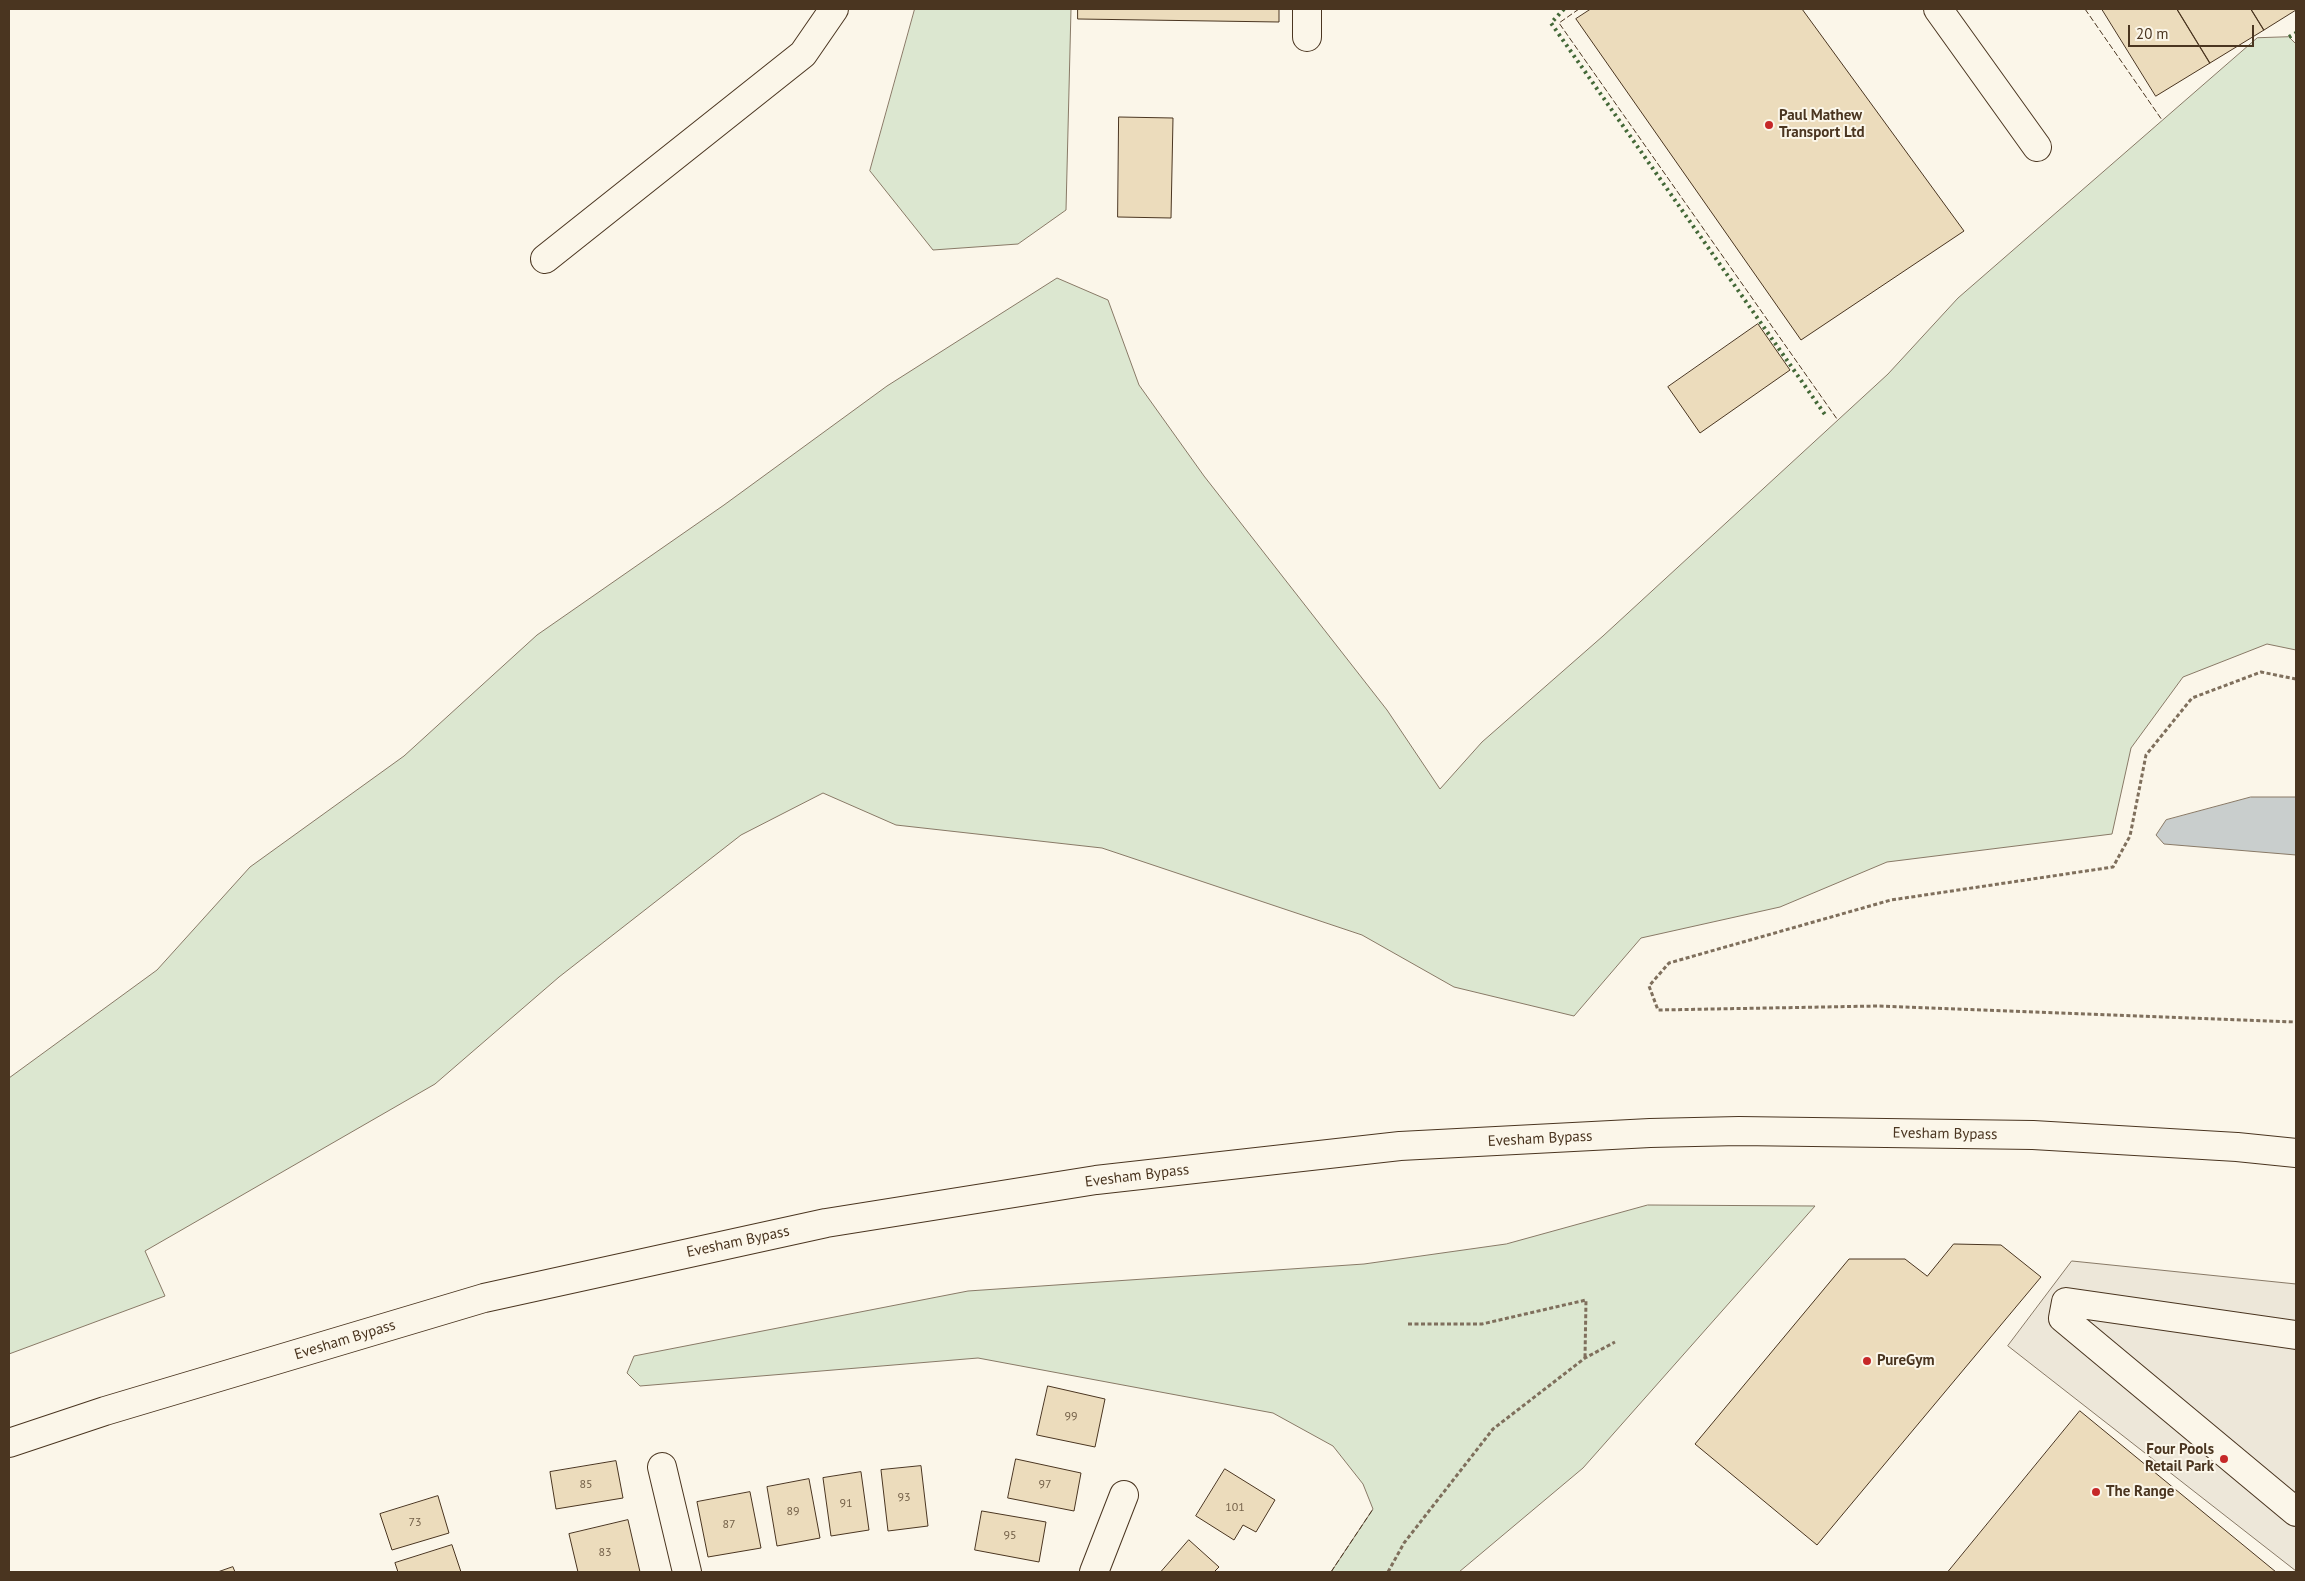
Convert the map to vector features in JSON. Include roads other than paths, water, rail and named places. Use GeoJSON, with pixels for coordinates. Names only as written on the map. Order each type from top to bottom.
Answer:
{"type":"FeatureCollection","features":[{"type":"Feature","properties":{"kind":"main road"},"geometry":{"type":"LineString","coordinates":[[545,259],[803,54],[834,9]]}},
{"type":"Feature","properties":{"kind":"main road"},"geometry":{"type":"LineString","coordinates":[[1307,9],[1307,37]]}},
{"type":"Feature","properties":{"kind":"main road"},"geometry":{"type":"LineString","coordinates":[[1938,9],[2037,147]]}},
{"type":"Feature","properties":{"kind":"main road","name":"Evesham Bypass"},"geometry":{"type":"LineString","coordinates":[[9,1443],[105,1412],[484,1298],[826,1223],[1096,1180],[1400,1146],[1660,1132],[1821,1131],[2033,1135],[2237,1147],[2296,1153]]}},
{"type":"Feature","properties":{"kind":"main road"},"geometry":{"type":"LineString","coordinates":[[2296,1335],[2066,1302],[2062,1318],[2296,1512]]}},
{"type":"Feature","properties":{"kind":"main road"},"geometry":{"type":"LineString","coordinates":[[662,1467],[687,1572]]}},
{"type":"Feature","properties":{"kind":"main road"},"geometry":{"type":"LineString","coordinates":[[1094,1572],[1124,1495]]}},
{"type":"Feature","properties":{"kind":"place","name":"Paul Mathew Transport Ltd"},"geometry":{"type":"Point","coordinates":[1769,125]}},
{"type":"Feature","properties":{"kind":"place","name":"PureGym"},"geometry":{"type":"Point","coordinates":[1867,1361]}},
{"type":"Feature","properties":{"kind":"place","name":"Four Pools Retail Park"},"geometry":{"type":"Point","coordinates":[2224,1459]}},
{"type":"Feature","properties":{"kind":"place","name":"The Range"},"geometry":{"type":"Point","coordinates":[2096,1492]}}]}
